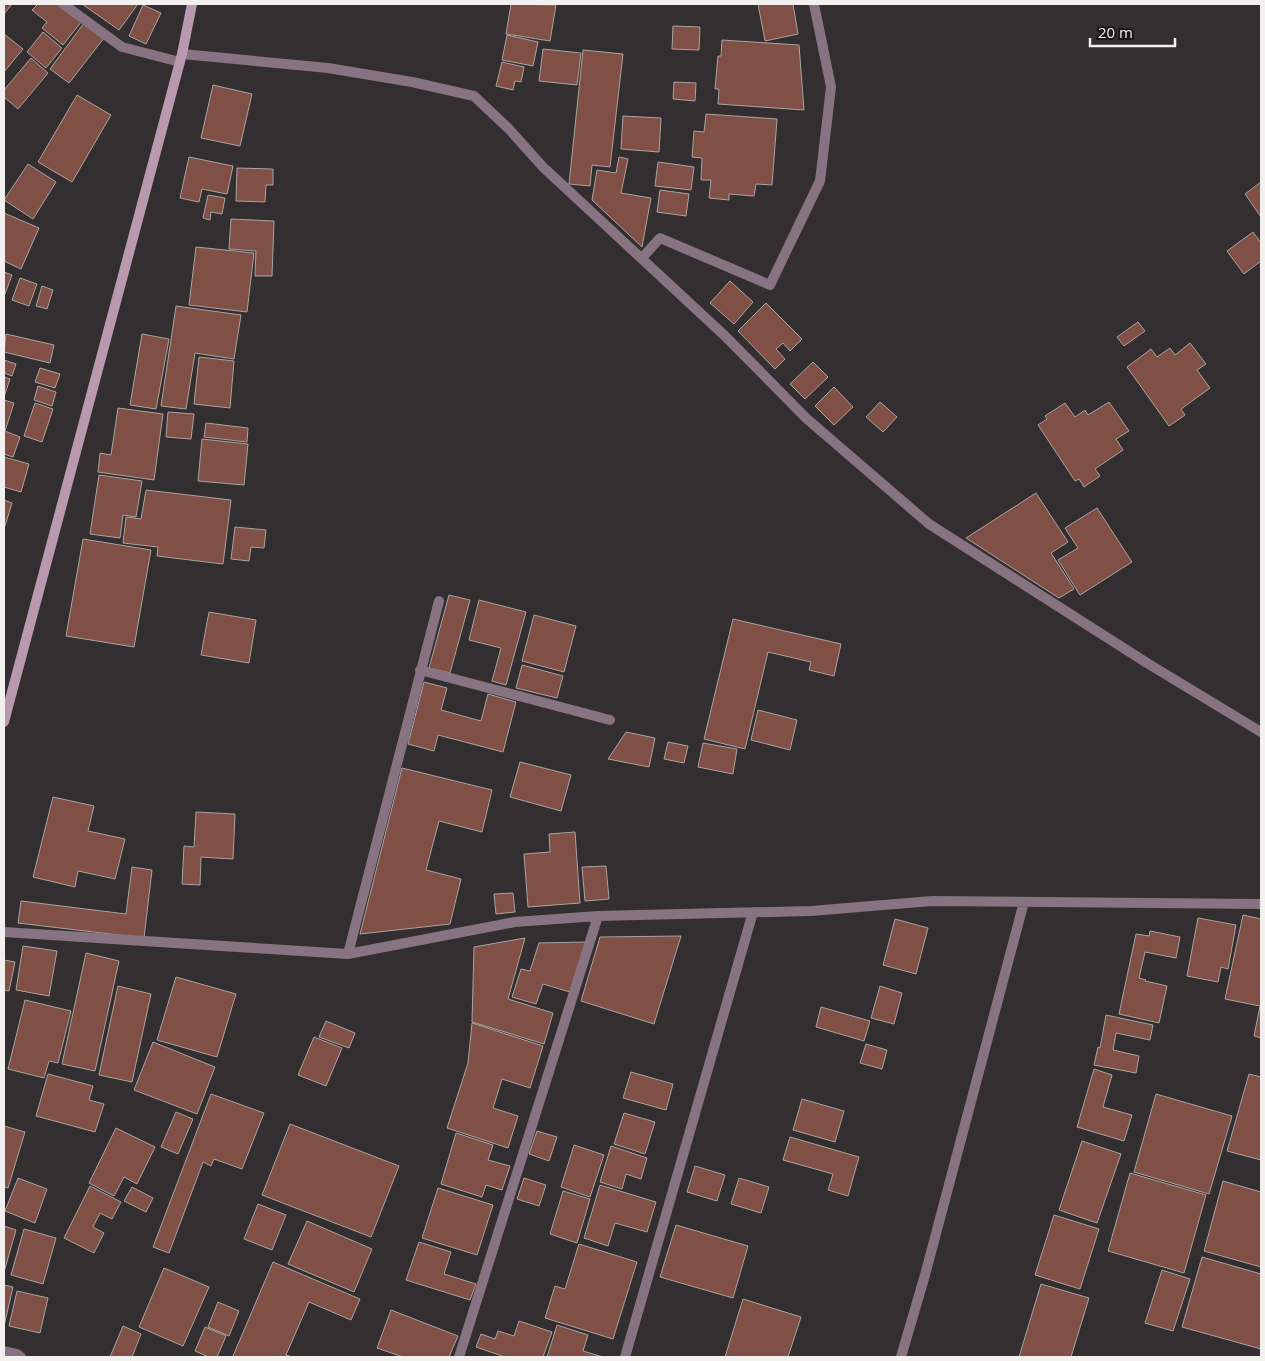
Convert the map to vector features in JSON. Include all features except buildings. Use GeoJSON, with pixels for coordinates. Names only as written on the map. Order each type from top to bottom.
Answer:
{"type":"FeatureCollection","features":[{"type":"Feature","properties":{"kind":"main road"},"geometry":{"type":"LineString","coordinates":[[4,722],[181,58],[192,4]]}},
{"type":"Feature","properties":{"kind":"street"},"geometry":{"type":"LineString","coordinates":[[63,4],[122,47],[181,58],[328,68],[412,82],[474,96],[509,129],[543,167],[725,336],[806,418],[929,524],[1147,663],[1261,732]]}},
{"type":"Feature","properties":{"kind":"street"},"geometry":{"type":"LineString","coordinates":[[642,258],[660,238],[770,285],[820,181],[831,87],[814,4]]}},
{"type":"Feature","properties":{"kind":"street"},"geometry":{"type":"LineString","coordinates":[[348,954],[439,601]]}},
{"type":"Feature","properties":{"kind":"street"},"geometry":{"type":"LineString","coordinates":[[420,670],[610,720]]}},
{"type":"Feature","properties":{"kind":"street"},"geometry":{"type":"LineString","coordinates":[[4,932],[348,954],[516,922],[598,916],[811,911],[932,901],[1261,904]]}},
{"type":"Feature","properties":{"kind":"street"},"geometry":{"type":"LineString","coordinates":[[901,1357],[928,1265],[1024,902]]}},
{"type":"Feature","properties":{"kind":"street"},"geometry":{"type":"LineString","coordinates":[[624,1357],[753,912]]}},
{"type":"Feature","properties":{"kind":"street"},"geometry":{"type":"LineString","coordinates":[[460,1357],[598,916]]}},
{"type":"Feature","properties":{"kind":"street"},"geometry":{"type":"LineString","coordinates":[[4,1351],[21,1357]]}}]}
